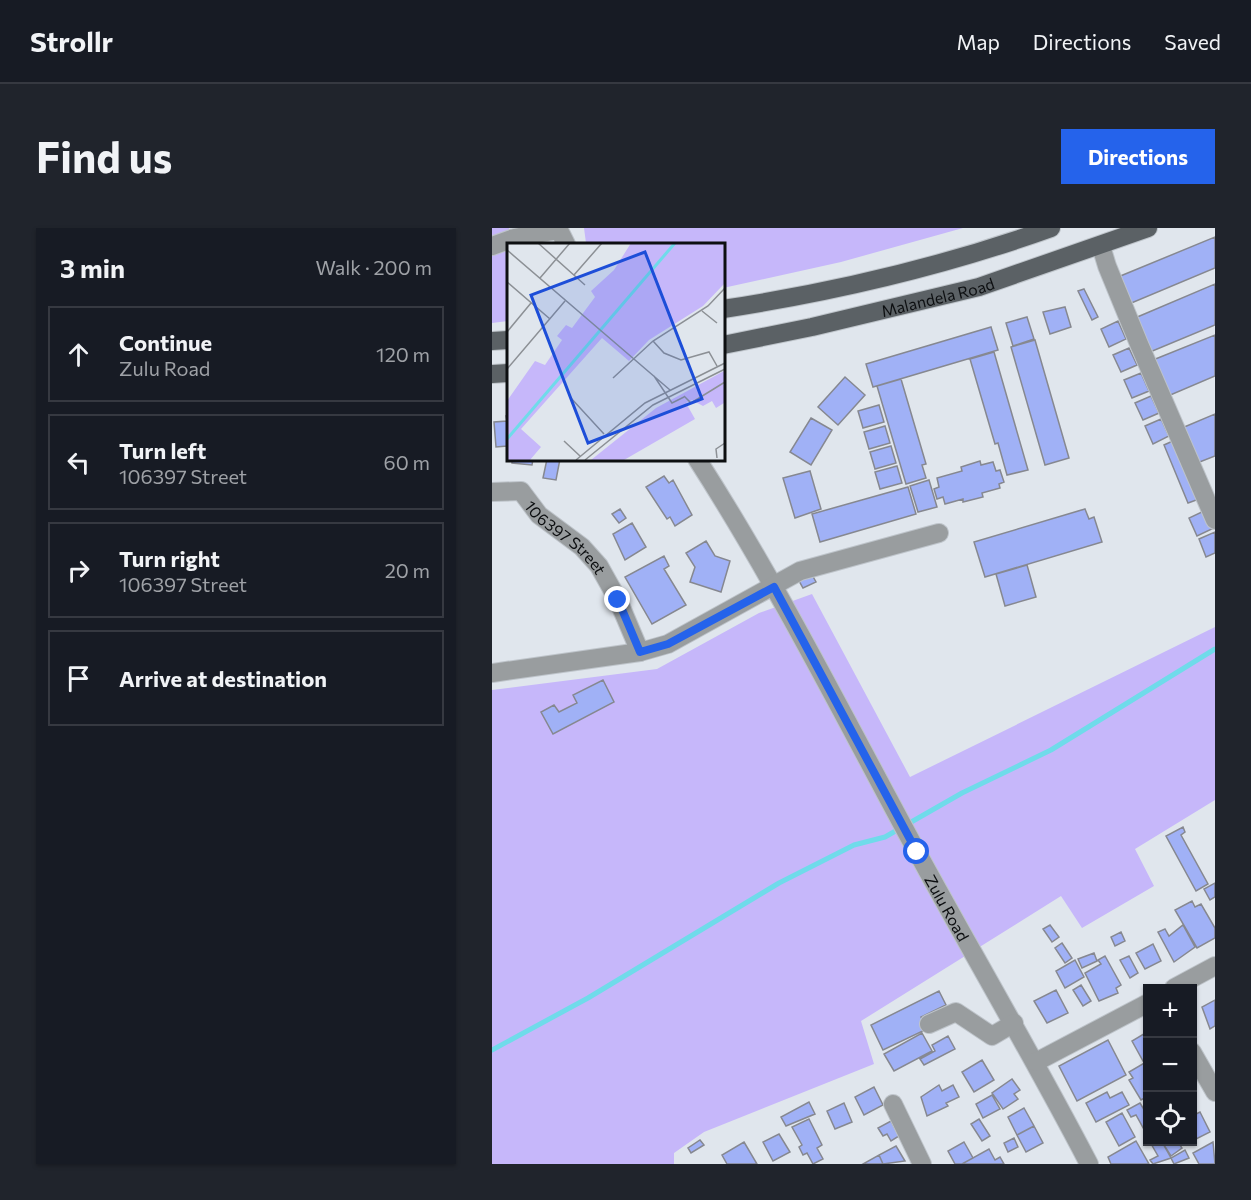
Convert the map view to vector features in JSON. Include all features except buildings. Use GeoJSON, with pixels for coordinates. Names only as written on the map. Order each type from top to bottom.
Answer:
{"type":"FeatureCollection","features":[{"type":"Feature","properties":{"kind":"main road","name":"Malandela Road"},"geometry":{"type":"LineString","coordinates":[[724,309],[776,301],[946,262],[1051,228]]}},
{"type":"Feature","properties":{"kind":"main road","name":"Malandela Road"},"geometry":{"type":"LineString","coordinates":[[724,345],[812,327],[979,287],[1148,228]]}},
{"type":"Feature","properties":{"kind":"main road"},"geometry":{"type":"LineString","coordinates":[[492,341],[507,340]]}},
{"type":"Feature","properties":{"kind":"main road"},"geometry":{"type":"LineString","coordinates":[[492,374],[507,373]]}},
{"type":"Feature","properties":{"kind":"street"},"geometry":{"type":"LineString","coordinates":[[492,246],[514,238],[559,230],[566,243]]}},
{"type":"Feature","properties":{"kind":"street"},"geometry":{"type":"LineString","coordinates":[[1101,246],[1135,334],[1215,520]]}},
{"type":"Feature","properties":{"kind":"street","name":"Zulu Road"},"geometry":{"type":"LineString","coordinates":[[698,460],[740,526],[774,587],[917,852],[1036,1062],[1089,1164]]}},
{"type":"Feature","properties":{"kind":"street","name":"Zulu Road"},"geometry":{"type":"LineString","coordinates":[[710,460],[740,526]]}},
{"type":"Feature","properties":{"kind":"street","name":"106397 Street"},"geometry":{"type":"LineString","coordinates":[[492,492],[521,491],[538,514],[582,547],[599,566],[618,600],[640,652]]}},
{"type":"Feature","properties":{"kind":"street"},"geometry":{"type":"LineString","coordinates":[[492,674],[640,652],[668,644],[800,571],[939,533]]}},
{"type":"Feature","properties":{"kind":"street"},"geometry":{"type":"LineString","coordinates":[[1181,984],[1215,966]]}},
{"type":"Feature","properties":{"kind":"street"},"geometry":{"type":"LineString","coordinates":[[1036,1062],[1143,1006]]}},
{"type":"Feature","properties":{"kind":"street"},"geometry":{"type":"LineString","coordinates":[[929,1024],[956,1012],[992,1036],[1014,1023]]}},
{"type":"Feature","properties":{"kind":"street"},"geometry":{"type":"LineString","coordinates":[[1197,1061],[1215,1092]]}},
{"type":"Feature","properties":{"kind":"street"},"geometry":{"type":"LineString","coordinates":[[893,1104],[922,1164]]}},
{"type":"Feature","properties":{"kind":"shaded area"},"geometry":{"type":"Polygon","coordinates":[[[492,228],[509,228],[510,231],[544,228],[546,243],[507,243],[507,321],[492,323],[492,228]]]}},
{"type":"Feature","properties":{"kind":"shaded area"},"geometry":{"type":"Polygon","coordinates":[[[584,228],[963,228],[841,262],[724,288],[724,243],[586,243],[584,228]]]}},
{"type":"Feature","properties":{"kind":"shaded area"},"geometry":{"type":"Polygon","coordinates":[[[812,594],[910,777],[1215,627],[1215,800],[1135,849],[1154,886],[1082,928],[1061,896],[861,1021],[874,1064],[704,1132],[674,1153],[674,1164],[492,1164],[492,690],[657,669],[759,613],[812,594]]]}},
{"type":"Feature","properties":{"kind":"waterway"},"geometry":{"type":"LineString","coordinates":[[492,1050],[588,998],[779,883],[854,845],[885,837],[962,793],[1051,750],[1215,649]]}},
{"type":"Feature","properties":{"kind":"route"},"geometry":{"type":"LineString","coordinates":[[618,600],[640,652],[668,644],[774,587],[917,852]]}}]}
